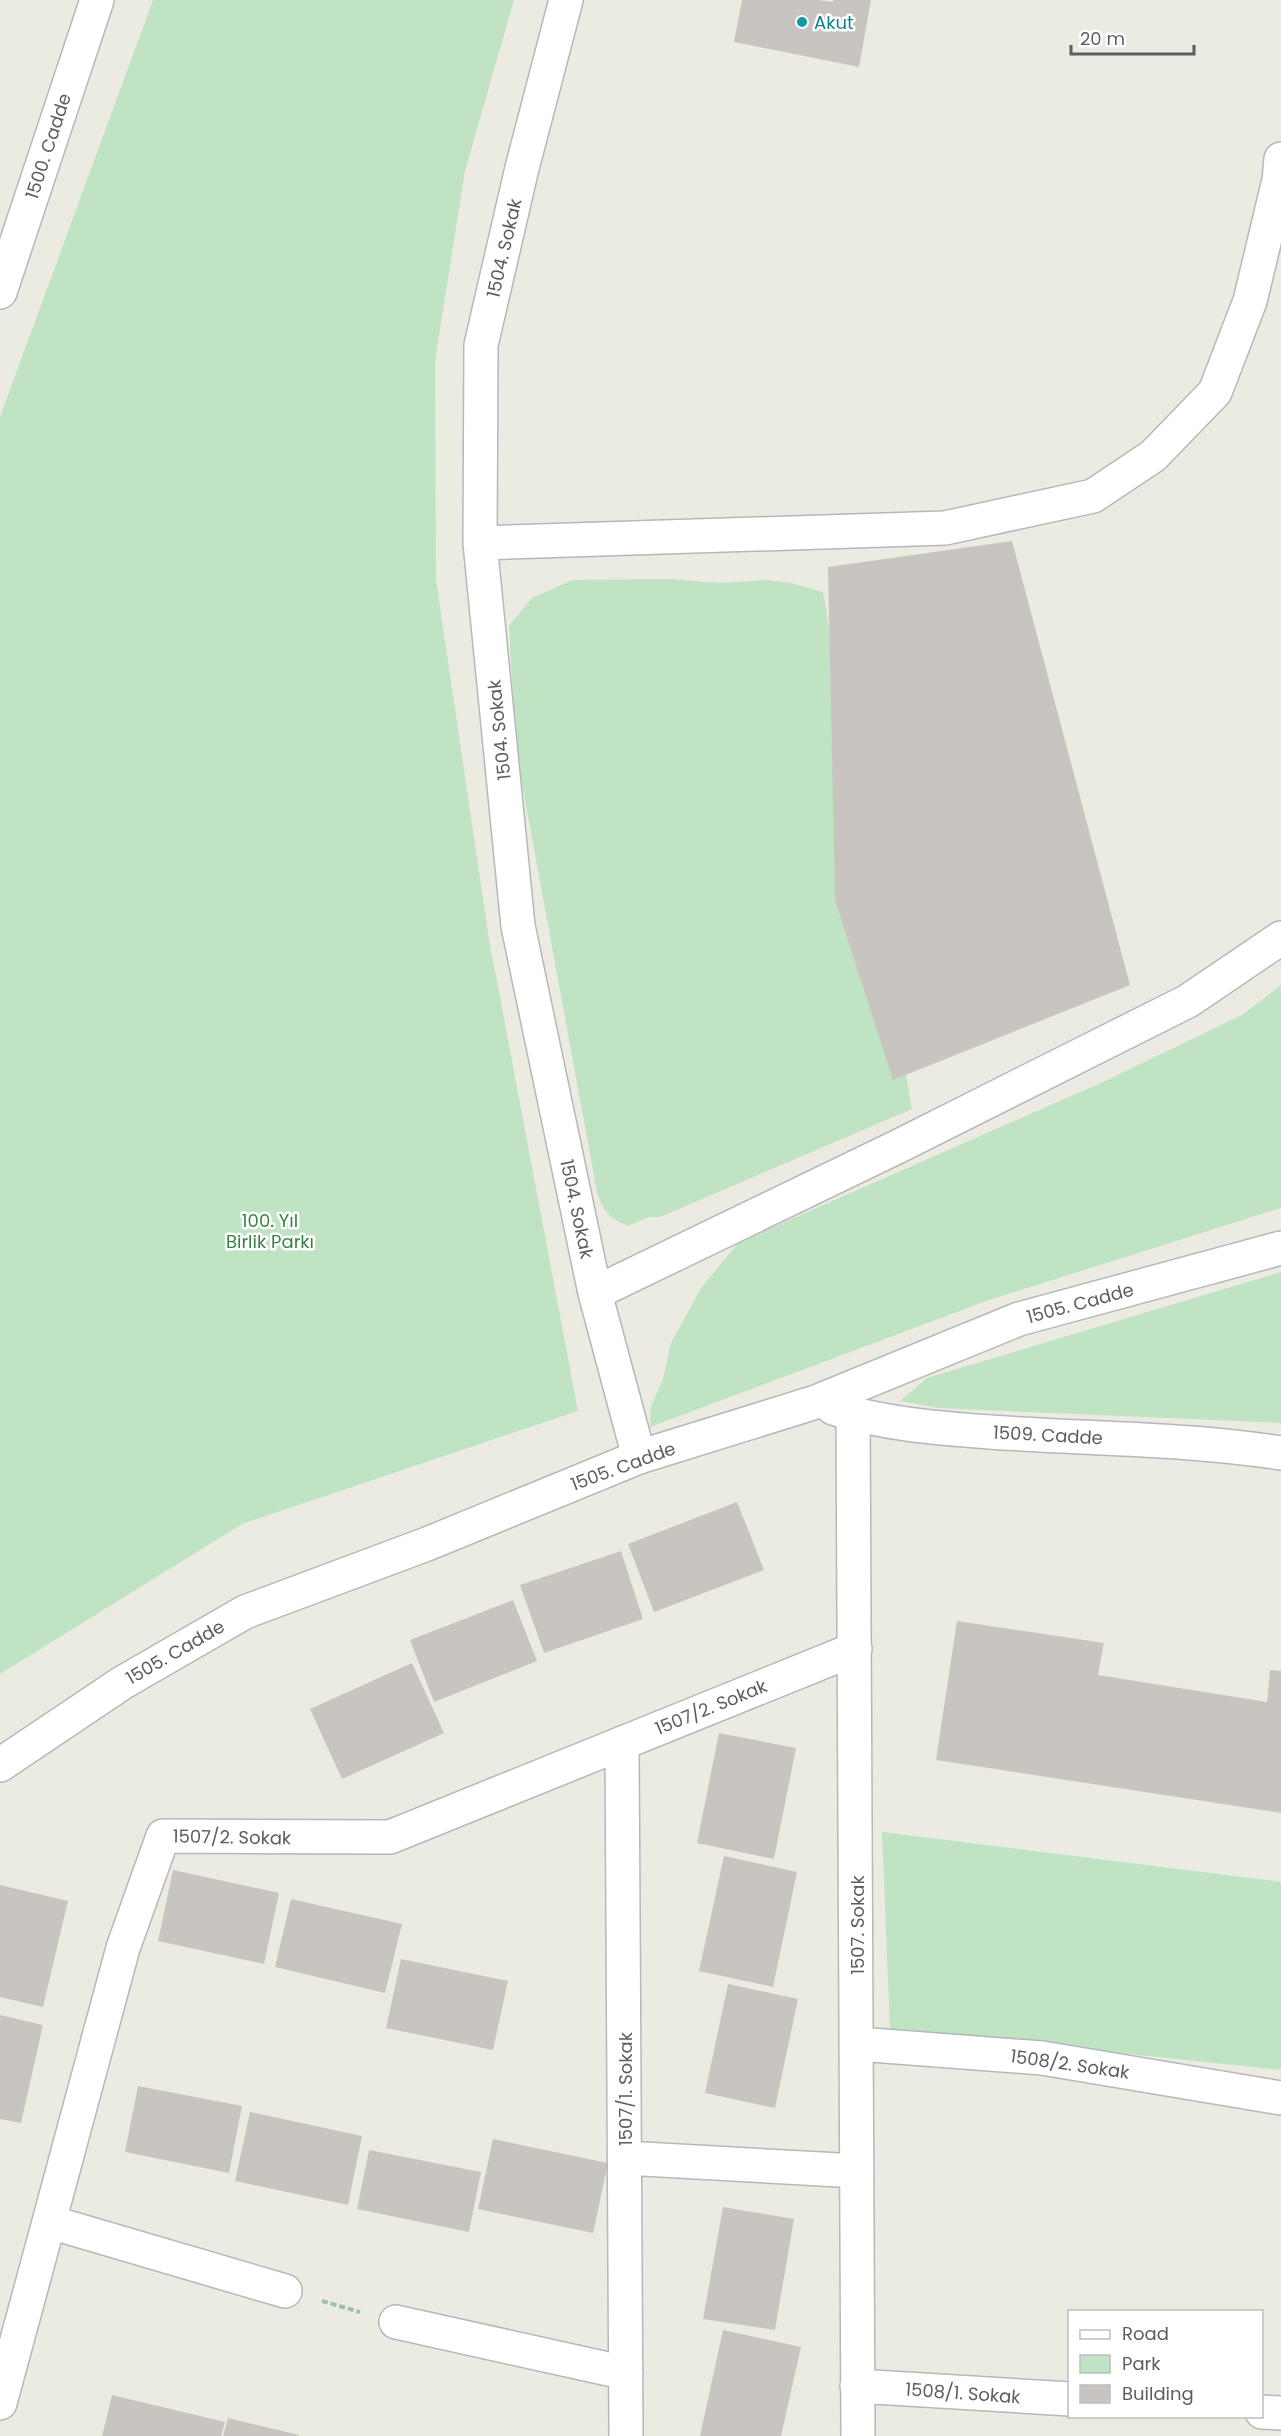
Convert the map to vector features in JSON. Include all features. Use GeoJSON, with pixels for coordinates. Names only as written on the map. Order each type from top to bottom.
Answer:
{"type":"FeatureCollection","features":[{"type":"Feature","properties":{"kind":"street","name":"1500. Cadde"},"geometry":{"type":"LineString","coordinates":[[0,292],[97,0]]}},
{"type":"Feature","properties":{"kind":"street","name":"1504. Sokak"},"geometry":{"type":"LineString","coordinates":[[566,0],[522,168],[481,345],[480,543],[518,926],[595,1293],[639,1457]]}},
{"type":"Feature","properties":{"kind":"street"},"geometry":{"type":"LineString","coordinates":[[480,543],[945,528],[1093,496],[1153,456],[1215,392],[1250,301],[1279,180],[1281,159]]}},
{"type":"Feature","properties":{"kind":"street"},"geometry":{"type":"LineString","coordinates":[[595,1293],[897,1147],[1188,1001],[1281,938]]}},
{"type":"Feature","properties":{"kind":"street","name":"1505. Cadde"},"geometry":{"type":"LineString","coordinates":[[0,1765],[122,1683],[245,1612],[427,1544],[639,1457],[816,1402],[1019,1319],[1281,1248]]}},
{"type":"Feature","properties":{"kind":"street","name":"1509. Cadde"},"geometry":{"type":"LineString","coordinates":[[816,1402],[853,1414],[912,1425],[968,1430],[1180,1440],[1281,1453]]}},
{"type":"Feature","properties":{"kind":"street","name":"1507. Sokak"},"geometry":{"type":"LineString","coordinates":[[853,1414],[858,2044],[858,2436]]}},
{"type":"Feature","properties":{"kind":"street","name":"1507/2. Sokak"},"geometry":{"type":"LineString","coordinates":[[0,2403],[123,1948],[163,1836],[390,1837],[855,1649]]}},
{"type":"Feature","properties":{"kind":"street","name":"1507/1. Sokak"},"geometry":{"type":"LineString","coordinates":[[622,1743],[626,2436]]}},
{"type":"Feature","properties":{"kind":"street","name":"1508/2. Sokak"},"geometry":{"type":"LineString","coordinates":[[858,2044],[1042,2058],[1281,2098]]}},
{"type":"Feature","properties":{"kind":"street"},"geometry":{"type":"LineString","coordinates":[[625,2158],[858,2171]]}},
{"type":"Feature","properties":{"kind":"street"},"geometry":{"type":"LineString","coordinates":[[50,2222],[285,2291]]}},
{"type":"Feature","properties":{"kind":"street"},"geometry":{"type":"LineString","coordinates":[[396,2322],[626,2373]]}},
{"type":"Feature","properties":{"kind":"street","name":"1508/1. Sokak"},"geometry":{"type":"LineString","coordinates":[[857,2386],[1068,2400]]}},
{"type":"Feature","properties":{"kind":"street"},"geometry":{"type":"LineString","coordinates":[[1263,2412],[1281,2413]]}},
{"type":"Feature","properties":{"kind":"path"},"geometry":{"type":"LineString","coordinates":[[285,2291],[396,2322]]}},
{"type":"Feature","properties":{"kind":"green space","name":"100. Yıl Birlik Parkı"},"geometry":{"type":"Polygon","coordinates":[[[153,0],[514,0],[465,171],[435,361],[436,580],[489,939],[578,1411],[242,1524],[0,1674],[0,417],[153,0]]]}},
{"type":"Feature","properties":{"kind":"green space"},"geometry":{"type":"Polygon","coordinates":[[[669,579],[721,583],[766,580],[791,583],[823,592],[912,1109],[660,1217],[649,1217],[628,1226],[608,1213],[597,1192],[516,751],[509,626],[532,598],[572,580],[669,579]]]}},
{"type":"Feature","properties":{"kind":"green space"},"geometry":{"type":"Polygon","coordinates":[[[1281,985],[1281,1208],[989,1300],[650,1427],[651,1407],[663,1379],[671,1343],[701,1288],[739,1242],[1103,1082],[1242,1015],[1281,985]]]}},
{"type":"Feature","properties":{"kind":"green space"},"geometry":{"type":"Polygon","coordinates":[[[1281,1272],[1281,1423],[939,1408],[900,1401],[927,1378],[1281,1272]]]}},
{"type":"Feature","properties":{"kind":"green space"},"geometry":{"type":"Polygon","coordinates":[[[882,1832],[1281,1882],[1281,2070],[890,2029],[882,1832]]]}},
{"type":"Feature","properties":{"kind":"building","name":"Akut"},"geometry":{"type":"Polygon","coordinates":[[[742,0],[833,2],[833,0],[871,0],[859,67],[734,42],[742,0]]]}},
{"type":"Feature","properties":{"kind":"building"},"geometry":{"type":"Polygon","coordinates":[[[1012,541],[1130,985],[893,1080],[835,900],[828,567],[1012,541]]]}},
{"type":"Feature","properties":{"kind":"building"},"geometry":{"type":"Polygon","coordinates":[[[737,1502],[764,1570],[654,1612],[628,1544],[737,1502]]]}},
{"type":"Feature","properties":{"kind":"building"},"geometry":{"type":"Polygon","coordinates":[[[621,1551],[643,1619],[544,1653],[520,1585],[621,1551]]]}},
{"type":"Feature","properties":{"kind":"building"},"geometry":{"type":"Polygon","coordinates":[[[513,1600],[537,1661],[434,1702],[410,1640],[513,1600]]]}},
{"type":"Feature","properties":{"kind":"building"},"geometry":{"type":"Polygon","coordinates":[[[957,1621],[1104,1643],[1098,1675],[1267,1702],[1270,1670],[1281,1671],[1281,1813],[936,1760],[957,1621]]]}},
{"type":"Feature","properties":{"kind":"building"},"geometry":{"type":"Polygon","coordinates":[[[412,1663],[444,1733],[342,1779],[310,1709],[412,1663]]]}},
{"type":"Feature","properties":{"kind":"building"},"geometry":{"type":"Polygon","coordinates":[[[719,1733],[796,1748],[774,1859],[697,1843],[719,1733]]]}},
{"type":"Feature","properties":{"kind":"building"},"geometry":{"type":"Polygon","coordinates":[[[724,1856],[797,1872],[773,1987],[699,1971],[724,1856]]]}},
{"type":"Feature","properties":{"kind":"building"},"geometry":{"type":"Polygon","coordinates":[[[173,1870],[279,1893],[264,1964],[158,1941],[173,1870]]]}},
{"type":"Feature","properties":{"kind":"building"},"geometry":{"type":"Polygon","coordinates":[[[0,1885],[68,1901],[43,2007],[0,1997],[0,1885]]]}},
{"type":"Feature","properties":{"kind":"building"},"geometry":{"type":"Polygon","coordinates":[[[291,1899],[402,1924],[385,1993],[275,1967],[291,1899]]]}},
{"type":"Feature","properties":{"kind":"building"},"geometry":{"type":"Polygon","coordinates":[[[401,1959],[508,1981],[493,2050],[386,2028],[401,1959]]]}},
{"type":"Feature","properties":{"kind":"building"},"geometry":{"type":"Polygon","coordinates":[[[728,1984],[798,1999],[775,2108],[705,2093],[728,1984]]]}},
{"type":"Feature","properties":{"kind":"building"},"geometry":{"type":"Polygon","coordinates":[[[0,2015],[43,2025],[21,2123],[0,2119],[0,2015]]]}},
{"type":"Feature","properties":{"kind":"building"},"geometry":{"type":"Polygon","coordinates":[[[138,2086],[242,2106],[229,2173],[125,2152],[138,2086]]]}},
{"type":"Feature","properties":{"kind":"building"},"geometry":{"type":"Polygon","coordinates":[[[250,2112],[362,2136],[348,2205],[235,2181],[250,2112]]]}},
{"type":"Feature","properties":{"kind":"building"},"geometry":{"type":"Polygon","coordinates":[[[493,2139],[608,2163],[593,2233],[478,2209],[493,2139]]]}},
{"type":"Feature","properties":{"kind":"building"},"geometry":{"type":"Polygon","coordinates":[[[369,2150],[481,2172],[469,2232],[357,2209],[369,2150]]]}},
{"type":"Feature","properties":{"kind":"building"},"geometry":{"type":"Polygon","coordinates":[[[723,2207],[794,2219],[775,2330],[703,2319],[723,2207]]]}},
{"type":"Feature","properties":{"kind":"building"},"geometry":{"type":"Polygon","coordinates":[[[723,2330],[801,2347],[781,2436],[700,2436],[723,2330]]]}},
{"type":"Feature","properties":{"kind":"building"},"geometry":{"type":"Polygon","coordinates":[[[112,2395],[225,2422],[221,2436],[102,2436],[112,2395]]]}},
{"type":"Feature","properties":{"kind":"building"},"geometry":{"type":"Polygon","coordinates":[[[228,2418],[299,2435],[299,2436],[223,2436],[228,2418]]]}},
{"type":"Feature","properties":{"kind":"place","name":"Akut"},"geometry":{"type":"Point","coordinates":[802,22]}}]}
